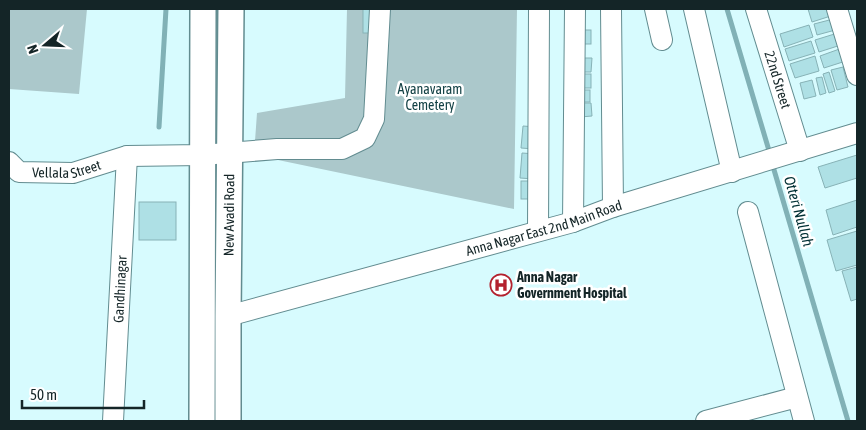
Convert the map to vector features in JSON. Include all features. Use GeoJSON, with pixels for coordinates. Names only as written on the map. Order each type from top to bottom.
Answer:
{"type":"FeatureCollection","features":[{"type":"Feature","properties":{"kind":"main road","name":"New Avadi Road"},"geometry":{"type":"LineString","coordinates":[[202,421],[203,9]]}},
{"type":"Feature","properties":{"kind":"main road","name":"New Avadi Road"},"geometry":{"type":"LineString","coordinates":[[228,421],[231,9]]}},
{"type":"Feature","properties":{"kind":"street","name":"Vellala Street"},"geometry":{"type":"LineString","coordinates":[[9,162],[20,172],[72,173],[127,156],[230,154],[277,149],[342,149],[365,138],[374,119],[380,9]]}},
{"type":"Feature","properties":{"kind":"street"},"geometry":{"type":"LineString","coordinates":[[538,230],[539,9]]}},
{"type":"Feature","properties":{"kind":"street"},"geometry":{"type":"LineString","coordinates":[[573,222],[575,9]]}},
{"type":"Feature","properties":{"kind":"street"},"geometry":{"type":"LineString","coordinates":[[611,9],[613,207]]}},
{"type":"Feature","properties":{"kind":"street"},"geometry":{"type":"LineString","coordinates":[[655,9],[662,40]]}},
{"type":"Feature","properties":{"kind":"street"},"geometry":{"type":"LineString","coordinates":[[694,9],[732,172]]}},
{"type":"Feature","properties":{"kind":"street","name":"22nd Street"},"geometry":{"type":"LineString","coordinates":[[756,9],[800,151]]}},
{"type":"Feature","properties":{"kind":"street"},"geometry":{"type":"LineString","coordinates":[[845,11],[857,75]]}},
{"type":"Feature","properties":{"kind":"street","name":"Anna Nagar East 2nd Main Road"},"geometry":{"type":"LineString","coordinates":[[228,316],[573,222],[613,207],[857,133]]}},
{"type":"Feature","properties":{"kind":"street","name":"Gandhinagar"},"geometry":{"type":"LineString","coordinates":[[113,421],[127,156]]}},
{"type":"Feature","properties":{"kind":"street"},"geometry":{"type":"LineString","coordinates":[[748,212],[804,421]]}},
{"type":"Feature","properties":{"kind":"street"},"geometry":{"type":"LineString","coordinates":[[706,421],[797,397]]}},
{"type":"Feature","properties":{"kind":"green space"},"geometry":{"type":"Polygon","coordinates":[[[9,9],[87,9],[79,94],[9,89],[9,9]]]}},
{"type":"Feature","properties":{"kind":"green space","name":"Ayanavaram Cemetery"},"geometry":{"type":"Polygon","coordinates":[[[347,9],[517,9],[514,209],[254,155],[257,113],[345,98],[347,9]]]}},
{"type":"Feature","properties":{"kind":"building"},"geometry":{"type":"Polygon","coordinates":[[[363,9],[372,9],[372,33],[363,33],[363,9]]]}},
{"type":"Feature","properties":{"kind":"building"},"geometry":{"type":"Polygon","coordinates":[[[808,9],[835,9],[837,14],[812,22],[808,9]]]}},
{"type":"Feature","properties":{"kind":"building"},"geometry":{"type":"Polygon","coordinates":[[[837,18],[839,29],[817,35],[814,24],[837,18]]]}},
{"type":"Feature","properties":{"kind":"building"},"geometry":{"type":"Polygon","coordinates":[[[809,25],[813,37],[784,47],[780,34],[809,25]]]}},
{"type":"Feature","properties":{"kind":"building"},"geometry":{"type":"Polygon","coordinates":[[[578,30],[591,30],[591,44],[578,44],[578,30]]]}},
{"type":"Feature","properties":{"kind":"building"},"geometry":{"type":"Polygon","coordinates":[[[841,32],[844,44],[819,52],[815,40],[841,32]]]}},
{"type":"Feature","properties":{"kind":"building"},"geometry":{"type":"Polygon","coordinates":[[[811,41],[815,53],[789,61],[785,49],[811,41]]]}},
{"type":"Feature","properties":{"kind":"building"},"geometry":{"type":"Polygon","coordinates":[[[845,47],[849,60],[824,68],[820,56],[845,47]]]}},
{"type":"Feature","properties":{"kind":"building"},"geometry":{"type":"Polygon","coordinates":[[[815,56],[819,71],[795,78],[790,64],[815,56]]]}},
{"type":"Feature","properties":{"kind":"building"},"geometry":{"type":"Polygon","coordinates":[[[579,58],[592,58],[591,72],[578,72],[579,58]]]}},
{"type":"Feature","properties":{"kind":"building"},"geometry":{"type":"Polygon","coordinates":[[[843,67],[848,87],[837,90],[831,70],[843,67]]]}},
{"type":"Feature","properties":{"kind":"building"},"geometry":{"type":"Polygon","coordinates":[[[829,72],[835,91],[829,93],[823,74],[829,72]]]}},
{"type":"Feature","properties":{"kind":"building"},"geometry":{"type":"Polygon","coordinates":[[[578,74],[591,74],[591,88],[578,88],[578,74]]]}},
{"type":"Feature","properties":{"kind":"building"},"geometry":{"type":"Polygon","coordinates":[[[822,77],[826,93],[820,95],[816,78],[822,77]]]}},
{"type":"Feature","properties":{"kind":"building"},"geometry":{"type":"Polygon","coordinates":[[[812,80],[816,96],[804,99],[800,83],[812,80]]]}},
{"type":"Feature","properties":{"kind":"building"},"geometry":{"type":"Polygon","coordinates":[[[580,90],[590,90],[590,102],[580,102],[580,90]]]}},
{"type":"Feature","properties":{"kind":"building"},"geometry":{"type":"Polygon","coordinates":[[[579,103],[591,103],[592,116],[580,117],[579,103]]]}},
{"type":"Feature","properties":{"kind":"building"},"geometry":{"type":"Polygon","coordinates":[[[523,126],[536,127],[534,149],[521,148],[523,126]]]}},
{"type":"Feature","properties":{"kind":"building"},"geometry":{"type":"Polygon","coordinates":[[[522,153],[536,154],[534,179],[520,178],[522,153]]]}},
{"type":"Feature","properties":{"kind":"building"},"geometry":{"type":"Polygon","coordinates":[[[857,155],[857,178],[825,188],[818,167],[857,155]]]}},
{"type":"Feature","properties":{"kind":"building"},"geometry":{"type":"Polygon","coordinates":[[[521,181],[536,181],[536,199],[521,199],[521,181]]]}},
{"type":"Feature","properties":{"kind":"building"},"geometry":{"type":"Polygon","coordinates":[[[857,200],[857,227],[833,235],[826,210],[857,200]]]}},
{"type":"Feature","properties":{"kind":"building"},"geometry":{"type":"Polygon","coordinates":[[[139,202],[176,202],[176,240],[139,240],[139,202]]]}},
{"type":"Feature","properties":{"kind":"building"},"geometry":{"type":"Polygon","coordinates":[[[857,231],[857,265],[836,271],[827,240],[857,231]]]}},
{"type":"Feature","properties":{"kind":"building"},"geometry":{"type":"Polygon","coordinates":[[[857,267],[857,299],[851,301],[842,271],[857,267]]]}},
{"type":"Feature","properties":{"kind":"waterway"},"geometry":{"type":"LineString","coordinates":[[159,127],[166,9]]}},
{"type":"Feature","properties":{"kind":"waterway","name":"Otteri Nullah"},"geometry":{"type":"LineString","coordinates":[[727,9],[770,154]]}},
{"type":"Feature","properties":{"kind":"waterway","name":"Otteri Nullah"},"geometry":{"type":"LineString","coordinates":[[772,163],[848,421]]}},
{"type":"Feature","properties":{"kind":"place","name":"Anna Nagar Government Hospital"},"geometry":{"type":"Point","coordinates":[501,285]}}]}
